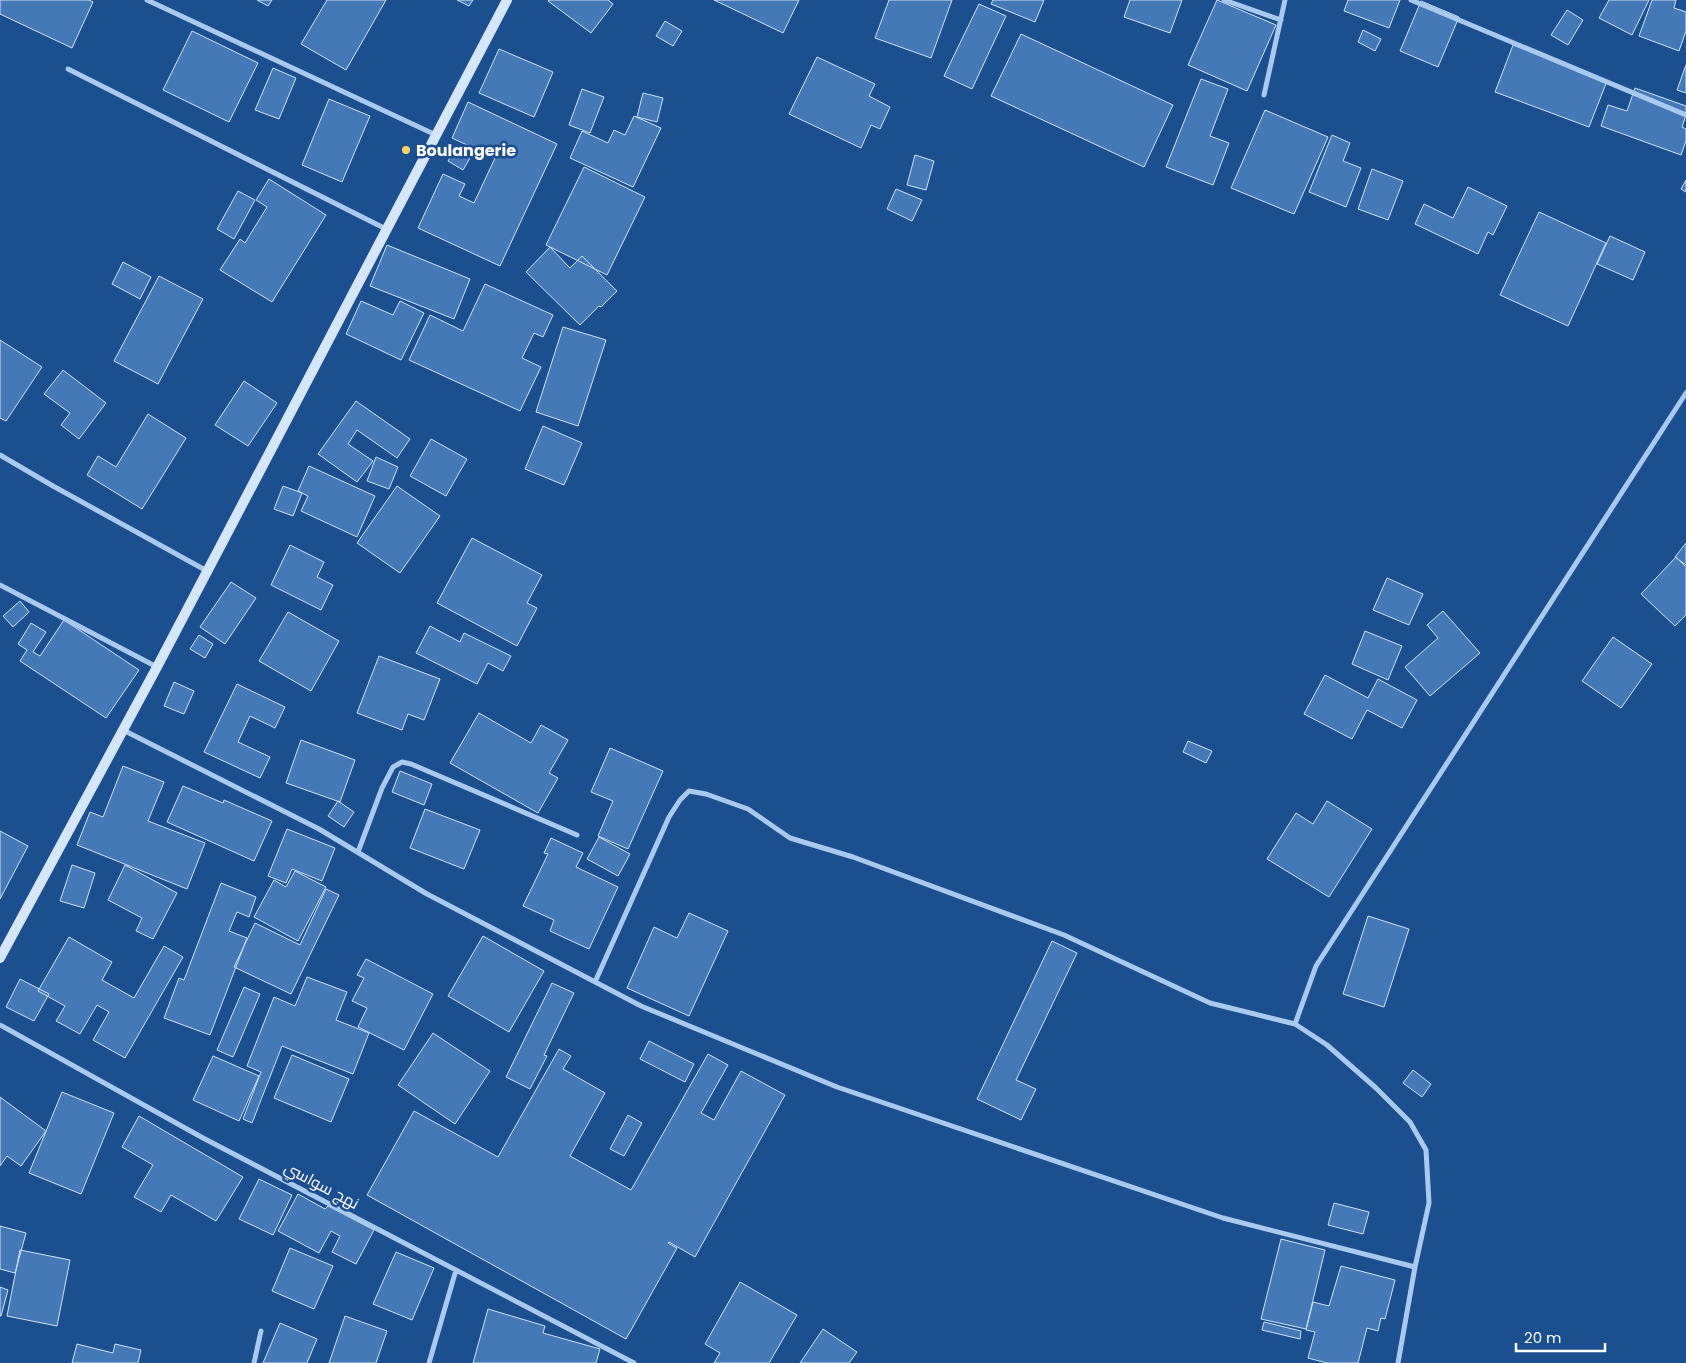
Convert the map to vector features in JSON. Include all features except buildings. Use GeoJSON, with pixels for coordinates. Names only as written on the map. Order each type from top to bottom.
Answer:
{"type":"FeatureCollection","features":[{"type":"Feature","properties":{"kind":"street"},"geometry":{"type":"LineString","coordinates":[[147,0],[436,136]]}},
{"type":"Feature","properties":{"kind":"street"},"geometry":{"type":"LineString","coordinates":[[0,958],[208,571],[507,0]]}},
{"type":"Feature","properties":{"kind":"street"},"geometry":{"type":"LineString","coordinates":[[1224,0],[1281,20]]}},
{"type":"Feature","properties":{"kind":"street"},"geometry":{"type":"LineString","coordinates":[[1264,95],[1285,0]]}},
{"type":"Feature","properties":{"kind":"street"},"geometry":{"type":"LineString","coordinates":[[1411,0],[1686,115]]}},
{"type":"Feature","properties":{"kind":"street"},"geometry":{"type":"LineString","coordinates":[[68,69],[387,230]]}},
{"type":"Feature","properties":{"kind":"street"},"geometry":{"type":"LineString","coordinates":[[1295,1024],[1316,966],[1686,393]]}},
{"type":"Feature","properties":{"kind":"street"},"geometry":{"type":"LineString","coordinates":[[0,455],[208,571]]}},
{"type":"Feature","properties":{"kind":"street"},"geometry":{"type":"LineString","coordinates":[[0,585],[157,667]]}},
{"type":"Feature","properties":{"kind":"street"},"geometry":{"type":"LineString","coordinates":[[123,730],[319,829],[427,894],[641,1006],[837,1087],[1223,1218],[1415,1267]]}},
{"type":"Feature","properties":{"kind":"street"},"geometry":{"type":"LineString","coordinates":[[358,852],[382,788],[393,767],[402,762],[411,764],[577,835]]}},
{"type":"Feature","properties":{"kind":"street"},"geometry":{"type":"LineString","coordinates":[[595,982],[669,817],[680,800],[689,791],[706,794],[748,809],[790,838],[853,857],[1064,935],[1210,1003],[1295,1024],[1327,1045],[1376,1088],[1410,1122],[1426,1150],[1429,1203],[1415,1267],[1398,1363]]}},
{"type":"Feature","properties":{"kind":"street","name":"نهج سواسي"},"geometry":{"type":"LineString","coordinates":[[0,1025],[203,1138],[634,1363]]}},
{"type":"Feature","properties":{"kind":"street"},"geometry":{"type":"LineString","coordinates":[[430,1363],[456,1270]]}},
{"type":"Feature","properties":{"kind":"street"},"geometry":{"type":"LineString","coordinates":[[254,1363],[260,1331]]}},
{"type":"Feature","properties":{"kind":"place","name":"Boulangerie"},"geometry":{"type":"Point","coordinates":[406,150]}}]}
